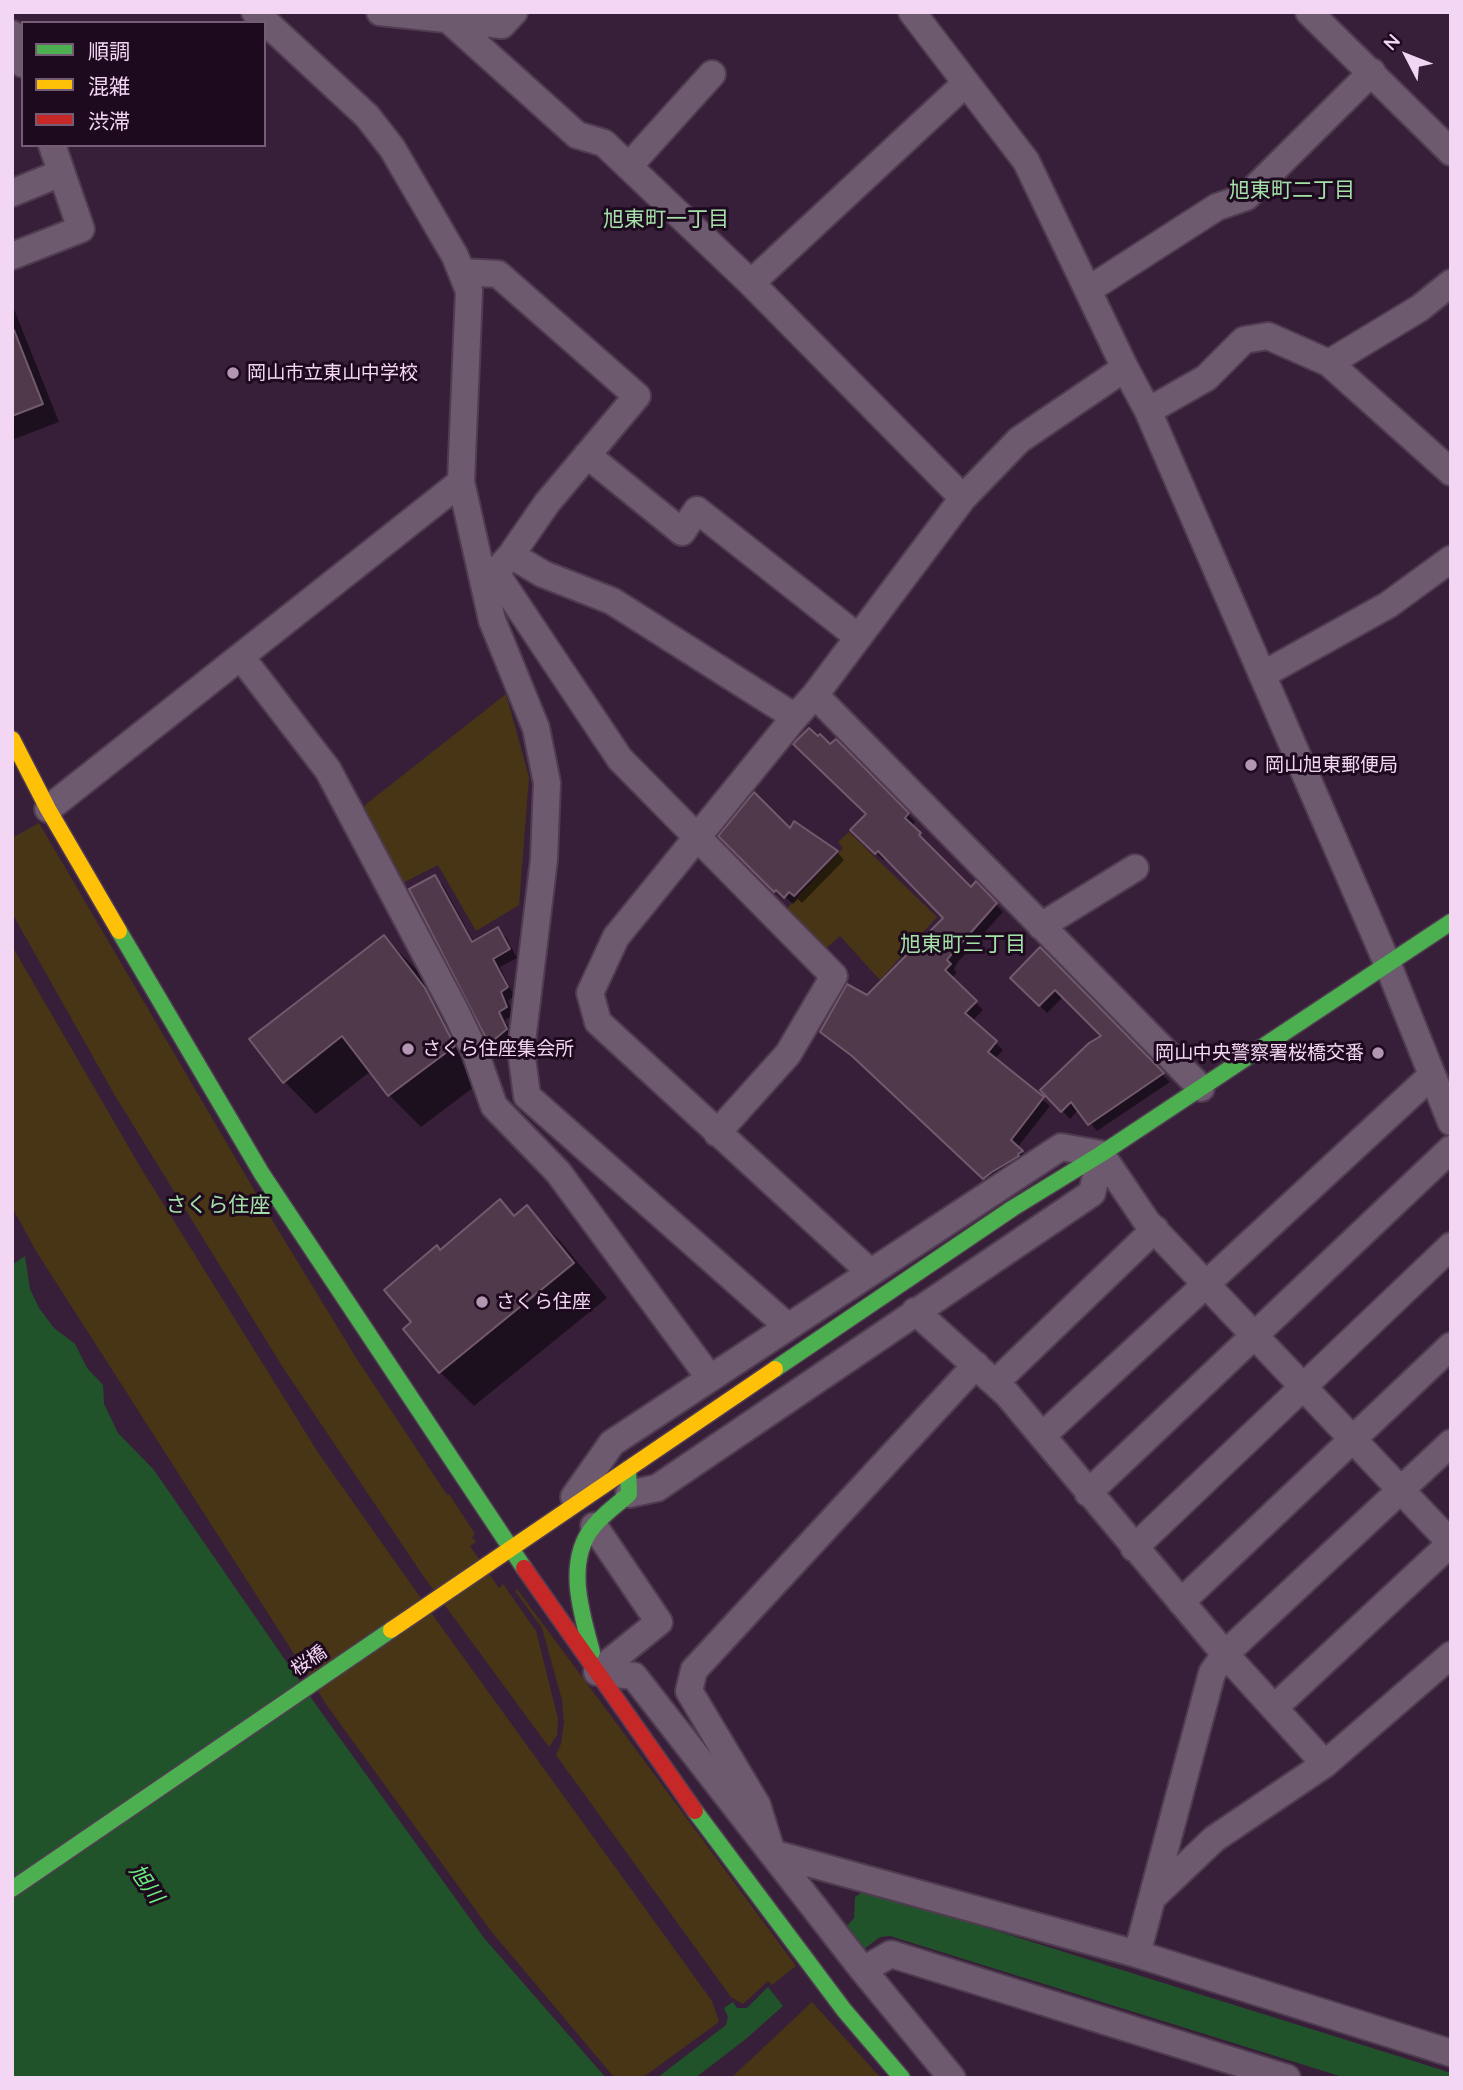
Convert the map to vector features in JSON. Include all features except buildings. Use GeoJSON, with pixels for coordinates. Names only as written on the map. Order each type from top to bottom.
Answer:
{"type":"FeatureCollection","features":[{"type":"Feature","properties":{"kind":"street"},"geometry":{"type":"LineString","coordinates":[[380,12],[444,16],[502,25],[514,12]]}},
{"type":"Feature","properties":{"kind":"street"},"geometry":{"type":"LineString","coordinates":[[912,12],[1026,161],[1148,411],[1388,965],[1451,1122]]}},
{"type":"Feature","properties":{"kind":"street"},"geometry":{"type":"LineString","coordinates":[[1310,12],[1451,152]]}},
{"type":"Feature","properties":{"kind":"street"},"geometry":{"type":"LineString","coordinates":[[444,16],[577,135],[604,143],[629,166],[751,283],[963,498]]}},
{"type":"Feature","properties":{"kind":"street"},"geometry":{"type":"LineString","coordinates":[[266,22],[367,116],[392,148],[456,256],[469,291],[461,482],[497,571],[620,759],[699,836],[834,976],[788,1054],[717,1133]]}},
{"type":"Feature","properties":{"kind":"street"},"geometry":{"type":"LineString","coordinates":[[12,34],[21,59]]}},
{"type":"Feature","properties":{"kind":"street"},"geometry":{"type":"LineString","coordinates":[[1087,290],[1217,207],[1246,197],[1372,72]]}},
{"type":"Feature","properties":{"kind":"street"},"geometry":{"type":"LineString","coordinates":[[629,166],[712,74]]}},
{"type":"Feature","properties":{"kind":"street"},"geometry":{"type":"LineString","coordinates":[[751,283],[966,83]]}},
{"type":"Feature","properties":{"kind":"street"},"geometry":{"type":"LineString","coordinates":[[12,256],[81,229],[53,147]]}},
{"type":"Feature","properties":{"kind":"street"},"geometry":{"type":"LineString","coordinates":[[12,193],[61,173]]}},
{"type":"Feature","properties":{"kind":"street"},"geometry":{"type":"LineString","coordinates":[[462,272],[498,274],[637,396],[547,503],[497,571],[492,621],[536,728],[547,783],[544,859],[521,1050],[527,1096],[788,1326]]}},
{"type":"Feature","properties":{"kind":"street"},"geometry":{"type":"LineString","coordinates":[[1329,363],[1420,308],[1451,283]]}},
{"type":"Feature","properties":{"kind":"street"},"geometry":{"type":"LineString","coordinates":[[1148,411],[1206,378],[1244,340],[1268,336],[1329,363],[1451,472]]}},
{"type":"Feature","properties":{"kind":"street"},"geometry":{"type":"LineString","coordinates":[[870,1272],[598,1021],[590,993],[616,937],[815,695],[963,498],[1019,440],[1125,368]]}},
{"type":"Feature","properties":{"kind":"street"},"geometry":{"type":"LineString","coordinates":[[587,455],[681,532],[697,510],[858,637]]}},
{"type":"Feature","properties":{"kind":"street"},"geometry":{"type":"LineString","coordinates":[[48,810],[461,482]]}},
{"type":"Feature","properties":{"kind":"street"},"geometry":{"type":"LineString","coordinates":[[1262,675],[1388,605],[1451,558]]}},
{"type":"Feature","properties":{"kind":"street"},"geometry":{"type":"LineString","coordinates":[[497,571],[543,574],[612,601],[795,717]]}},
{"type":"Feature","properties":{"kind":"street"},"geometry":{"type":"LineString","coordinates":[[241,657],[328,770],[457,1014],[475,1052],[494,1106],[558,1172],[709,1377]]}},
{"type":"Feature","properties":{"kind":"street"},"geometry":{"type":"LineString","coordinates":[[815,695],[1201,1088]]}},
{"type":"Feature","properties":{"kind":"street"},"geometry":{"type":"LineString","coordinates":[[12,739],[48,810],[262,1174],[510,1549],[693,1808],[844,2010],[902,2078]]}},
{"type":"Feature","properties":{"kind":"street"},"geometry":{"type":"LineString","coordinates":[[1041,926],[1135,867]]}},
{"type":"Feature","properties":{"kind":"street","name":"桜橋"},"geometry":{"type":"LineString","coordinates":[[12,1889],[1013,1208],[1101,1154],[1451,922]]}},
{"type":"Feature","properties":{"kind":"street"},"geometry":{"type":"LineString","coordinates":[[1041,1436],[1431,1076]]}},
{"type":"Feature","properties":{"kind":"street"},"geometry":{"type":"LineString","coordinates":[[563,1513],[612,1443],[709,1377],[1060,1147],[1101,1154],[1155,1229],[1451,1543],[1274,1708]]}},
{"type":"Feature","properties":{"kind":"street"},"geometry":{"type":"LineString","coordinates":[[1088,1493],[1451,1149]]}},
{"type":"Feature","properties":{"kind":"street"},"geometry":{"type":"LineString","coordinates":[[597,1672],[580,1604],[579,1581],[581,1549],[594,1526],[629,1494],[657,1488],[915,1311],[1092,1194],[1101,1154]]}},
{"type":"Feature","properties":{"kind":"street"},"geometry":{"type":"LineString","coordinates":[[995,1382],[1155,1229]]}},
{"type":"Feature","properties":{"kind":"street"},"geometry":{"type":"LineString","coordinates":[[1134,1548],[1451,1246]]}},
{"type":"Feature","properties":{"kind":"street"},"geometry":{"type":"LineString","coordinates":[[915,1311],[995,1382],[1224,1654],[1325,1764]]}},
{"type":"Feature","properties":{"kind":"street"},"geometry":{"type":"LineString","coordinates":[[1181,1602],[1451,1346]]}},
{"type":"Feature","properties":{"kind":"street"},"geometry":{"type":"LineString","coordinates":[[772,1853],[757,1805],[689,1691],[694,1670],[976,1365]]}},
{"type":"Feature","properties":{"kind":"street"},"geometry":{"type":"LineString","coordinates":[[1137,1954],[1212,1673],[1224,1654],[1451,1443]]}},
{"type":"Feature","properties":{"kind":"street"},"geometry":{"type":"LineString","coordinates":[[628,1468],[629,1494]]}},
{"type":"Feature","properties":{"kind":"street"},"geometry":{"type":"LineString","coordinates":[[594,1526],[659,1622],[597,1672]]}},
{"type":"Feature","properties":{"kind":"street"},"geometry":{"type":"LineString","coordinates":[[1152,1897],[1214,1839],[1325,1764],[1451,1656]]}},
{"type":"Feature","properties":{"kind":"street"},"geometry":{"type":"LineString","coordinates":[[597,1672],[634,1676],[863,1970],[952,2078]]}},
{"type":"Feature","properties":{"kind":"street"},"geometry":{"type":"LineString","coordinates":[[772,1853],[1137,1954],[1451,2053]]}},
{"type":"Feature","properties":{"kind":"street"},"geometry":{"type":"LineString","coordinates":[[863,1970],[891,1954],[1287,2078]]}},
{"type":"Feature","properties":{"kind":"shaded area"},"geometry":{"type":"Polygon","coordinates":[[[506,694],[529,777],[519,905],[476,931],[438,865],[399,885],[364,818],[365,805],[506,694]]]}},
{"type":"Feature","properties":{"kind":"shaded area"},"geometry":{"type":"Polygon","coordinates":[[[39,823],[263,1205],[355,1356],[475,1534],[472,1537],[476,1542],[470,1546],[499,1588],[503,1584],[536,1631],[558,1719],[557,1735],[549,1747],[424,1577],[282,1366],[114,1094],[12,913],[12,838],[39,823]]]}},
{"type":"Feature","properties":{"kind":"shaded area"},"geometry":{"type":"Polygon","coordinates":[[[849,832],[937,917],[880,980],[840,936],[821,953],[781,915],[843,848],[838,842],[849,832]]]}},
{"type":"Feature","properties":{"kind":"shaded area"},"geometry":{"type":"Polygon","coordinates":[[[12,946],[139,1165],[319,1454],[712,2001],[719,2022],[642,2078],[613,2076],[491,1931],[328,1707],[36,1251],[12,1207],[12,946]]]}},
{"type":"Feature","properties":{"kind":"shaded area"},"geometry":{"type":"Polygon","coordinates":[[[517,1589],[796,1966],[772,1985],[768,1981],[743,2004],[731,1997],[556,1755],[561,1744],[564,1722],[562,1700],[542,1628],[515,1591],[517,1589]]]}},
{"type":"Feature","properties":{"kind":"shaded area"},"geometry":{"type":"Polygon","coordinates":[[[812,2002],[881,2078],[731,2078],[812,2002]]]}},
{"type":"Feature","properties":{"kind":"water","name":"旭川"},"geometry":{"type":"Polygon","coordinates":[[[25,1256],[30,1289],[39,1308],[54,1328],[75,1344],[87,1368],[103,1385],[104,1404],[118,1433],[154,1470],[321,1712],[484,1938],[606,2078],[12,2078],[12,1265],[25,1256]]]}},
{"type":"Feature","properties":{"kind":"water"},"geometry":{"type":"Polygon","coordinates":[[[872,1886],[875,1893],[1451,2073],[1451,2078],[1346,2078],[890,1936],[880,1937],[860,1952],[843,1930],[854,1918],[855,1897],[872,1886]]]}},
{"type":"Feature","properties":{"kind":"water"},"geometry":{"type":"Polygon","coordinates":[[[768,1987],[783,2006],[747,2038],[695,2078],[657,2078],[726,2025],[728,2017],[724,2008],[733,2002],[737,2008],[747,2008],[768,1987]]]}},
{"type":"Feature","properties":{"kind":"traffic: fast"},"geometry":{"type":"LineString","coordinates":[[775,1369],[1013,1208],[1101,1154],[1451,922]]}},
{"type":"Feature","properties":{"kind":"traffic: fast"},"geometry":{"type":"LineString","coordinates":[[119,931],[262,1174],[524,1568]]}},
{"type":"Feature","properties":{"kind":"traffic: fast"},"geometry":{"type":"LineString","coordinates":[[592,1652],[578,1591],[579,1559],[590,1531],[629,1494],[628,1469]]}},
{"type":"Feature","properties":{"kind":"traffic: fast"},"geometry":{"type":"LineString","coordinates":[[12,1889],[391,1630]]}},
{"type":"Feature","properties":{"kind":"traffic: fast"},"geometry":{"type":"LineString","coordinates":[[695,1811],[844,2010],[902,2078]]}},
{"type":"Feature","properties":{"kind":"traffic: slow"},"geometry":{"type":"LineString","coordinates":[[12,739],[48,809],[119,931]]}},
{"type":"Feature","properties":{"kind":"traffic: slow"},"geometry":{"type":"LineString","coordinates":[[391,1630],[775,1369]]}},
{"type":"Feature","properties":{"kind":"traffic: jam"},"geometry":{"type":"LineString","coordinates":[[524,1568],[695,1811]]}},
{"type":"Feature","properties":{"kind":"place","name":"岡山市立東山中学校"},"geometry":{"type":"Point","coordinates":[233,373]}},
{"type":"Feature","properties":{"kind":"place","name":"岡山旭東郵便局"},"geometry":{"type":"Point","coordinates":[1251,765]}},
{"type":"Feature","properties":{"kind":"place","name":"さくら住座集会所"},"geometry":{"type":"Point","coordinates":[408,1049]}},
{"type":"Feature","properties":{"kind":"place","name":"岡山中央警察署桜橋交番"},"geometry":{"type":"Point","coordinates":[1378,1053]}},
{"type":"Feature","properties":{"kind":"place","name":"さくら住座"},"geometry":{"type":"Point","coordinates":[482,1302]}},
{"type":"Feature","properties":{"kind":"district","name":"旭東町二丁目"},"geometry":{"type":"Point","coordinates":[1292,191]}},
{"type":"Feature","properties":{"kind":"district","name":"旭東町一丁目"},"geometry":{"type":"Point","coordinates":[666,220]}},
{"type":"Feature","properties":{"kind":"district","name":"旭東町三丁目"},"geometry":{"type":"Point","coordinates":[963,945]}},
{"type":"Feature","properties":{"kind":"district","name":"さくら住座"},"geometry":{"type":"Point","coordinates":[218,1206]}}]}
